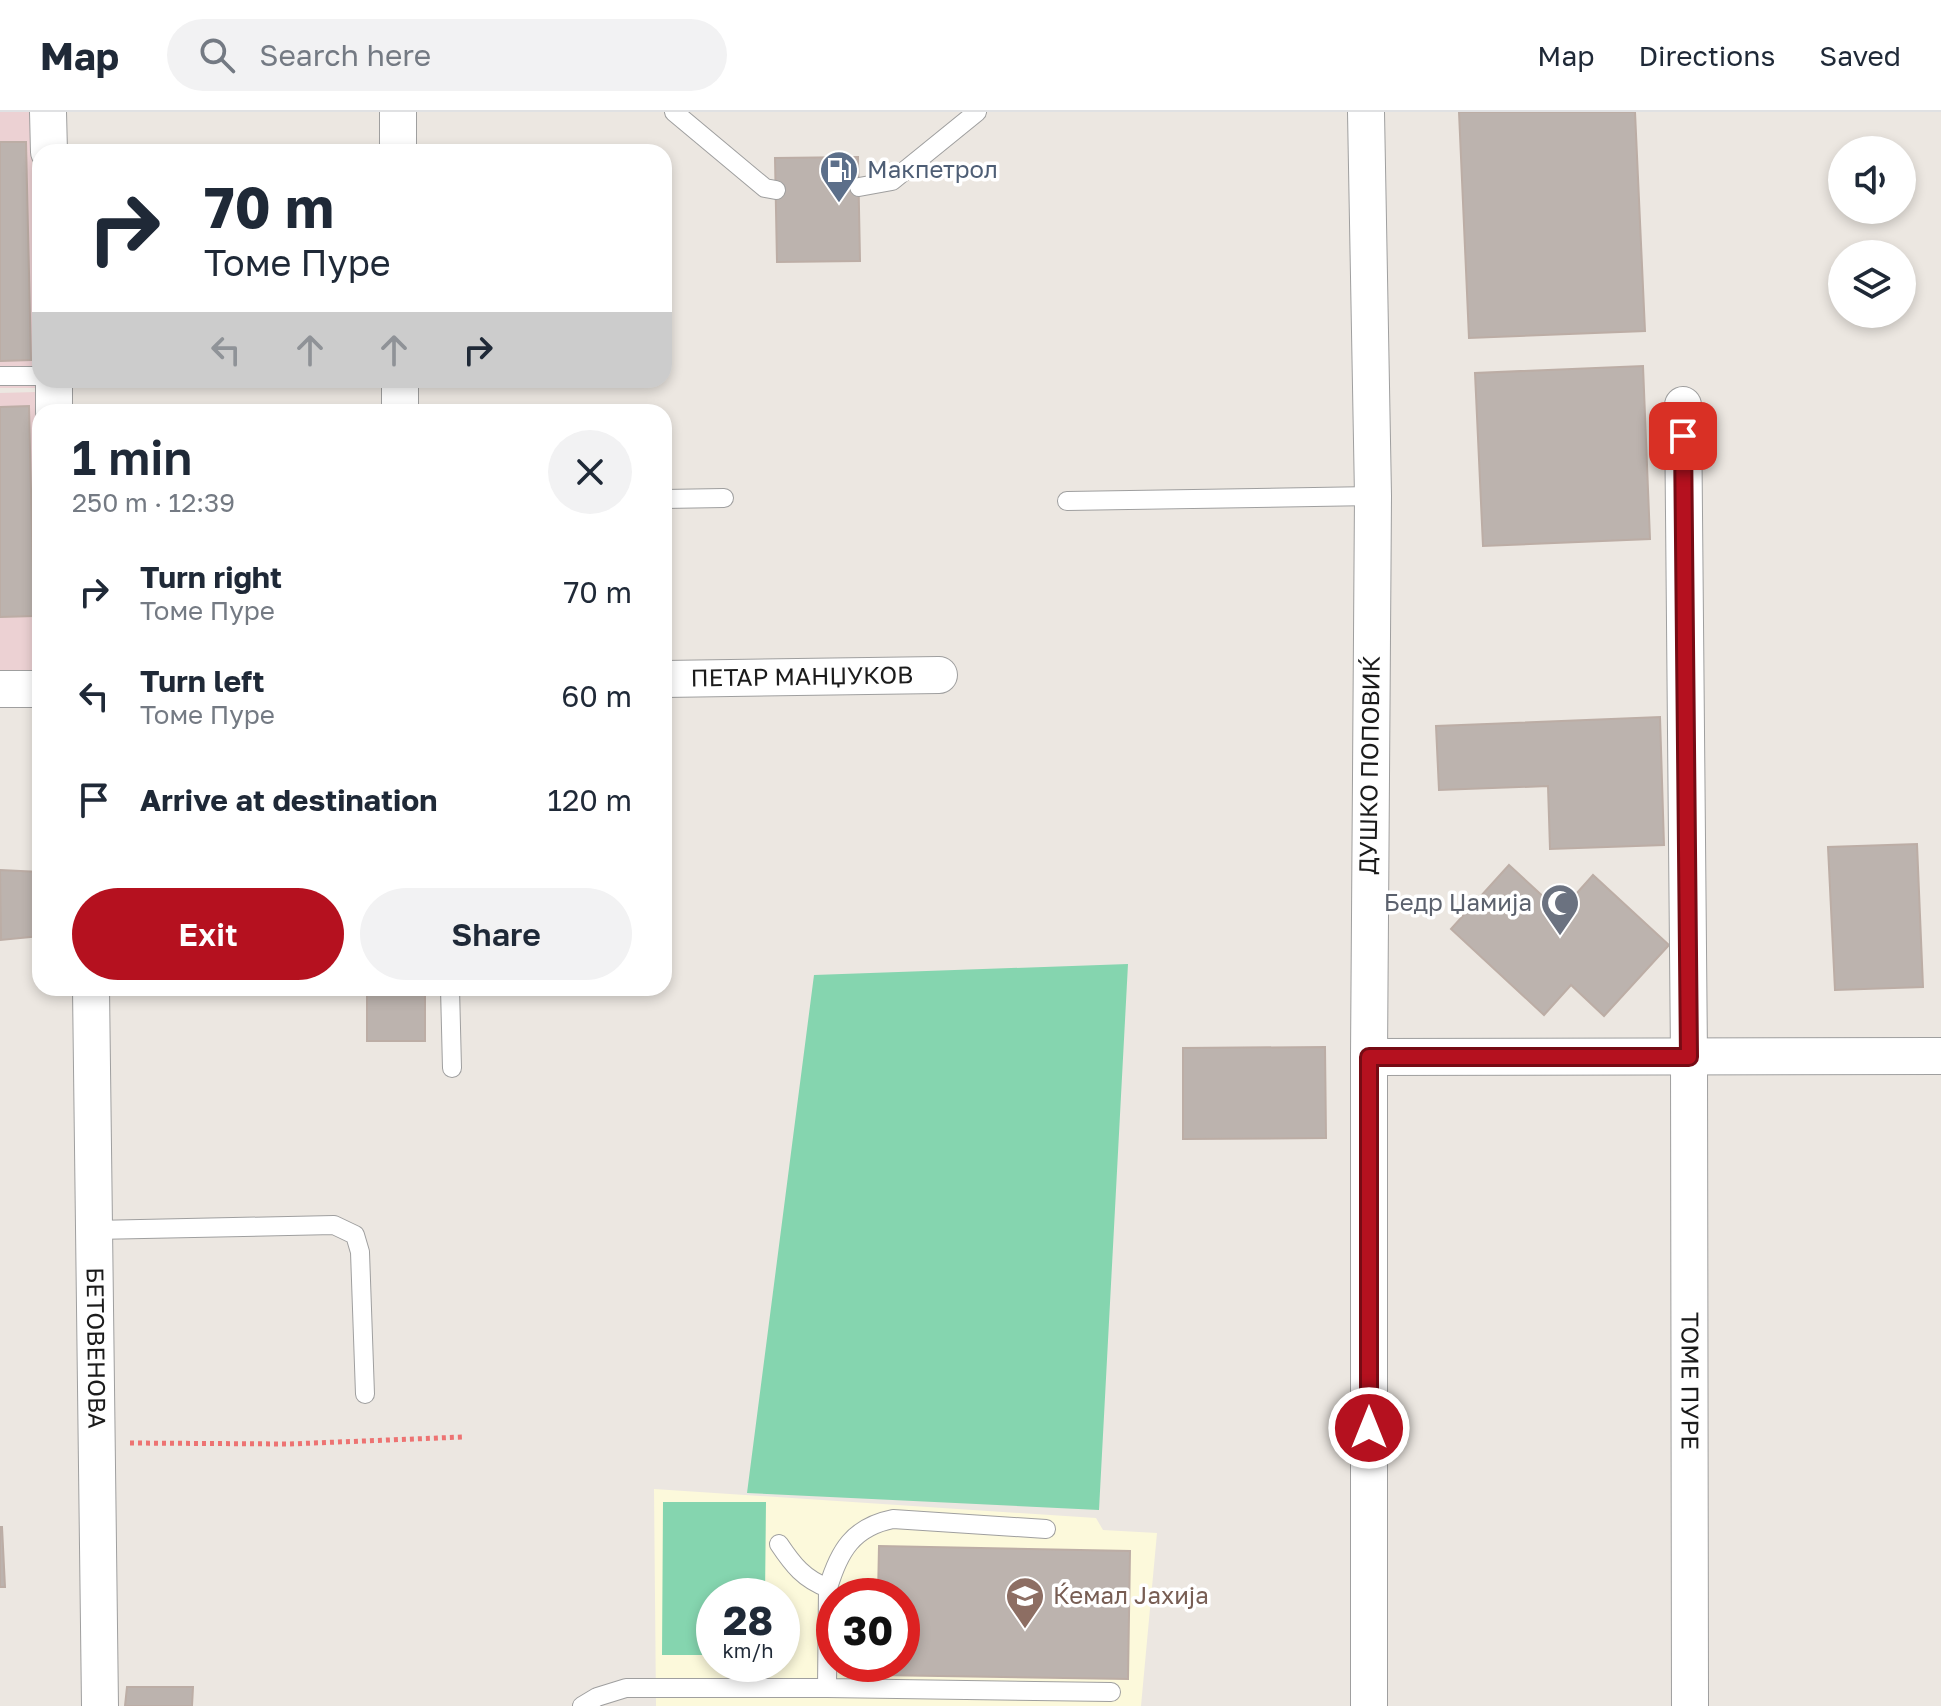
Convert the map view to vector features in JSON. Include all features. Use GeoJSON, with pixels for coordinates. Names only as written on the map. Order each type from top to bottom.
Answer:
{"type":"FeatureCollection","features":[{"type":"Feature","properties":{"kind":"street"},"geometry":{"type":"LineString","coordinates":[[48,112],[49,144]]}},
{"type":"Feature","properties":{"kind":"street"},"geometry":{"type":"LineString","coordinates":[[398,112],[398,144]]}},
{"type":"Feature","properties":{"kind":"street","name":"ДУШКО ПОПОВИЌ"},"geometry":{"type":"LineString","coordinates":[[1366,112],[1373,496],[1369,1706]]}},
{"type":"Feature","properties":{"kind":"street","name":"ТОМЕ ПУРЕ"},"geometry":{"type":"LineString","coordinates":[[1683,405],[1689,1057],[1690,1706]]}},
{"type":"Feature","properties":{"kind":"street","name":"ПЕТАР МАНЏУКОВ"},"geometry":{"type":"LineString","coordinates":[[672,679],[939,675]]}},
{"type":"Feature","properties":{"kind":"street"},"geometry":{"type":"LineString","coordinates":[[0,689],[32,689]]}},
{"type":"Feature","properties":{"kind":"street","name":"БЕТОВЕНОВА"},"geometry":{"type":"LineString","coordinates":[[91,996],[100,1706]]}},
{"type":"Feature","properties":{"kind":"street"},"geometry":{"type":"LineString","coordinates":[[1369,1057],[1941,1056]]}},
{"type":"Feature","properties":{"kind":"lane"},"geometry":{"type":"LineString","coordinates":[[674,112],[765,188],[776,190]]}},
{"type":"Feature","properties":{"kind":"lane"},"geometry":{"type":"LineString","coordinates":[[859,187],[892,181],[977,112]]}},
{"type":"Feature","properties":{"kind":"lane"},"geometry":{"type":"LineString","coordinates":[[0,376],[32,376]]}},
{"type":"Feature","properties":{"kind":"lane"},"geometry":{"type":"LineString","coordinates":[[1067,501],[1373,496]]}},
{"type":"Feature","properties":{"kind":"lane"},"geometry":{"type":"LineString","coordinates":[[672,499],[724,498]]}},
{"type":"Feature","properties":{"kind":"lane"},"geometry":{"type":"LineString","coordinates":[[450,996],[452,1068]]}},
{"type":"Feature","properties":{"kind":"lane"},"geometry":{"type":"LineString","coordinates":[[94,1230],[334,1225],[355,1235],[360,1252],[365,1394]]}},
{"type":"Feature","properties":{"kind":"lane"},"geometry":{"type":"LineString","coordinates":[[832,1578],[844,1548],[858,1533],[876,1522],[893,1519],[1046,1529]]}},
{"type":"Feature","properties":{"kind":"lane"},"geometry":{"type":"LineString","coordinates":[[779,1544],[795,1568],[816,1584]]}},
{"type":"Feature","properties":{"kind":"lane"},"geometry":{"type":"LineString","coordinates":[[827,1682],[827,1688]]}},
{"type":"Feature","properties":{"kind":"lane"},"geometry":{"type":"LineString","coordinates":[[582,1706],[597,1697],[626,1688],[1111,1692]]}},
{"type":"Feature","properties":{"kind":"path"},"geometry":{"type":"LineString","coordinates":[[97,1443],[289,1444],[463,1437]]}},
{"type":"Feature","properties":{"kind":"shaded area"},"geometry":{"type":"Polygon","coordinates":[[[0,112],[31,112],[32,388],[0,388],[0,112]]]}},
{"type":"Feature","properties":{"kind":"shaded area"},"geometry":{"type":"Polygon","coordinates":[[[37,392],[37,404],[32,404],[32,674],[0,675],[0,393],[37,392]]]}},
{"type":"Feature","properties":{"kind":"shaded area","name":"Ќемал Јахија"},"geometry":{"type":"Polygon","coordinates":[[[654,1489],[1096,1518],[1103,1530],[1157,1533],[1141,1706],[656,1706],[654,1489]]]}},
{"type":"Feature","properties":{"kind":"green space"},"geometry":{"type":"Polygon","coordinates":[[[1128,964],[1099,1510],[747,1493],[814,975],[1128,964]]]}},
{"type":"Feature","properties":{"kind":"green space"},"geometry":{"type":"Polygon","coordinates":[[[663,1502],[766,1502],[765,1578],[696,1578],[696,1655],[662,1655],[663,1502]]]}},
{"type":"Feature","properties":{"kind":"building"},"geometry":{"type":"Polygon","coordinates":[[[1459,112],[1635,112],[1645,331],[1469,338],[1459,112]]]}},
{"type":"Feature","properties":{"kind":"building"},"geometry":{"type":"Polygon","coordinates":[[[0,142],[26,142],[31,360],[0,361],[0,142]]]}},
{"type":"Feature","properties":{"kind":"building"},"geometry":{"type":"Polygon","coordinates":[[[858,157],[860,261],[777,262],[775,158],[858,157]]]}},
{"type":"Feature","properties":{"kind":"building"},"geometry":{"type":"Polygon","coordinates":[[[1643,366],[1650,539],[1483,546],[1475,373],[1643,366]]]}},
{"type":"Feature","properties":{"kind":"building"},"geometry":{"type":"Polygon","coordinates":[[[29,406],[32,616],[0,617],[0,407],[29,406]]]}},
{"type":"Feature","properties":{"kind":"building"},"geometry":{"type":"Polygon","coordinates":[[[1660,717],[1664,845],[1550,849],[1548,786],[1439,790],[1436,726],[1660,717]]]}},
{"type":"Feature","properties":{"kind":"building"},"geometry":{"type":"Polygon","coordinates":[[[1917,844],[1923,987],[1835,990],[1828,847],[1917,844]]]}},
{"type":"Feature","properties":{"kind":"building","name":"Бедр Џамија"},"geometry":{"type":"Polygon","coordinates":[[[1509,865],[1560,912],[1593,875],[1669,945],[1604,1016],[1571,985],[1544,1015],[1451,929],[1509,865]]]}},
{"type":"Feature","properties":{"kind":"building"},"geometry":{"type":"Polygon","coordinates":[[[0,870],[32,872],[32,937],[1,940],[0,870]]]}},
{"type":"Feature","properties":{"kind":"building"},"geometry":{"type":"Polygon","coordinates":[[[367,996],[425,996],[425,1041],[367,1041],[367,996]]]}},
{"type":"Feature","properties":{"kind":"building"},"geometry":{"type":"Polygon","coordinates":[[[1325,1047],[1326,1138],[1183,1139],[1183,1048],[1325,1047]]]}},
{"type":"Feature","properties":{"kind":"building"},"geometry":{"type":"Polygon","coordinates":[[[2,1527],[5,1587],[0,1587],[2,1527]]]}},
{"type":"Feature","properties":{"kind":"building"},"geometry":{"type":"Polygon","coordinates":[[[879,1546],[1130,1551],[1128,1679],[920,1676],[920,1578],[878,1578],[879,1546]]]}},
{"type":"Feature","properties":{"kind":"building"},"geometry":{"type":"Polygon","coordinates":[[[127,1687],[193,1687],[192,1706],[125,1706],[127,1687]]]}},
{"type":"Feature","properties":{"kind":"place","name":"Макпетрол"},"geometry":{"type":"Point","coordinates":[839,204]}},
{"type":"Feature","properties":{"kind":"place","name":"Бедр Џамија"},"geometry":{"type":"Point","coordinates":[1560,937]}},
{"type":"Feature","properties":{"kind":"place","name":"Ќемал Јахија"},"geometry":{"type":"Point","coordinates":[1025,1630]}},
{"type":"Feature","properties":{"kind":"route"},"geometry":{"type":"LineString","coordinates":[[1369,1428],[1369,1057],[1689,1057],[1683,436]]}}]}
